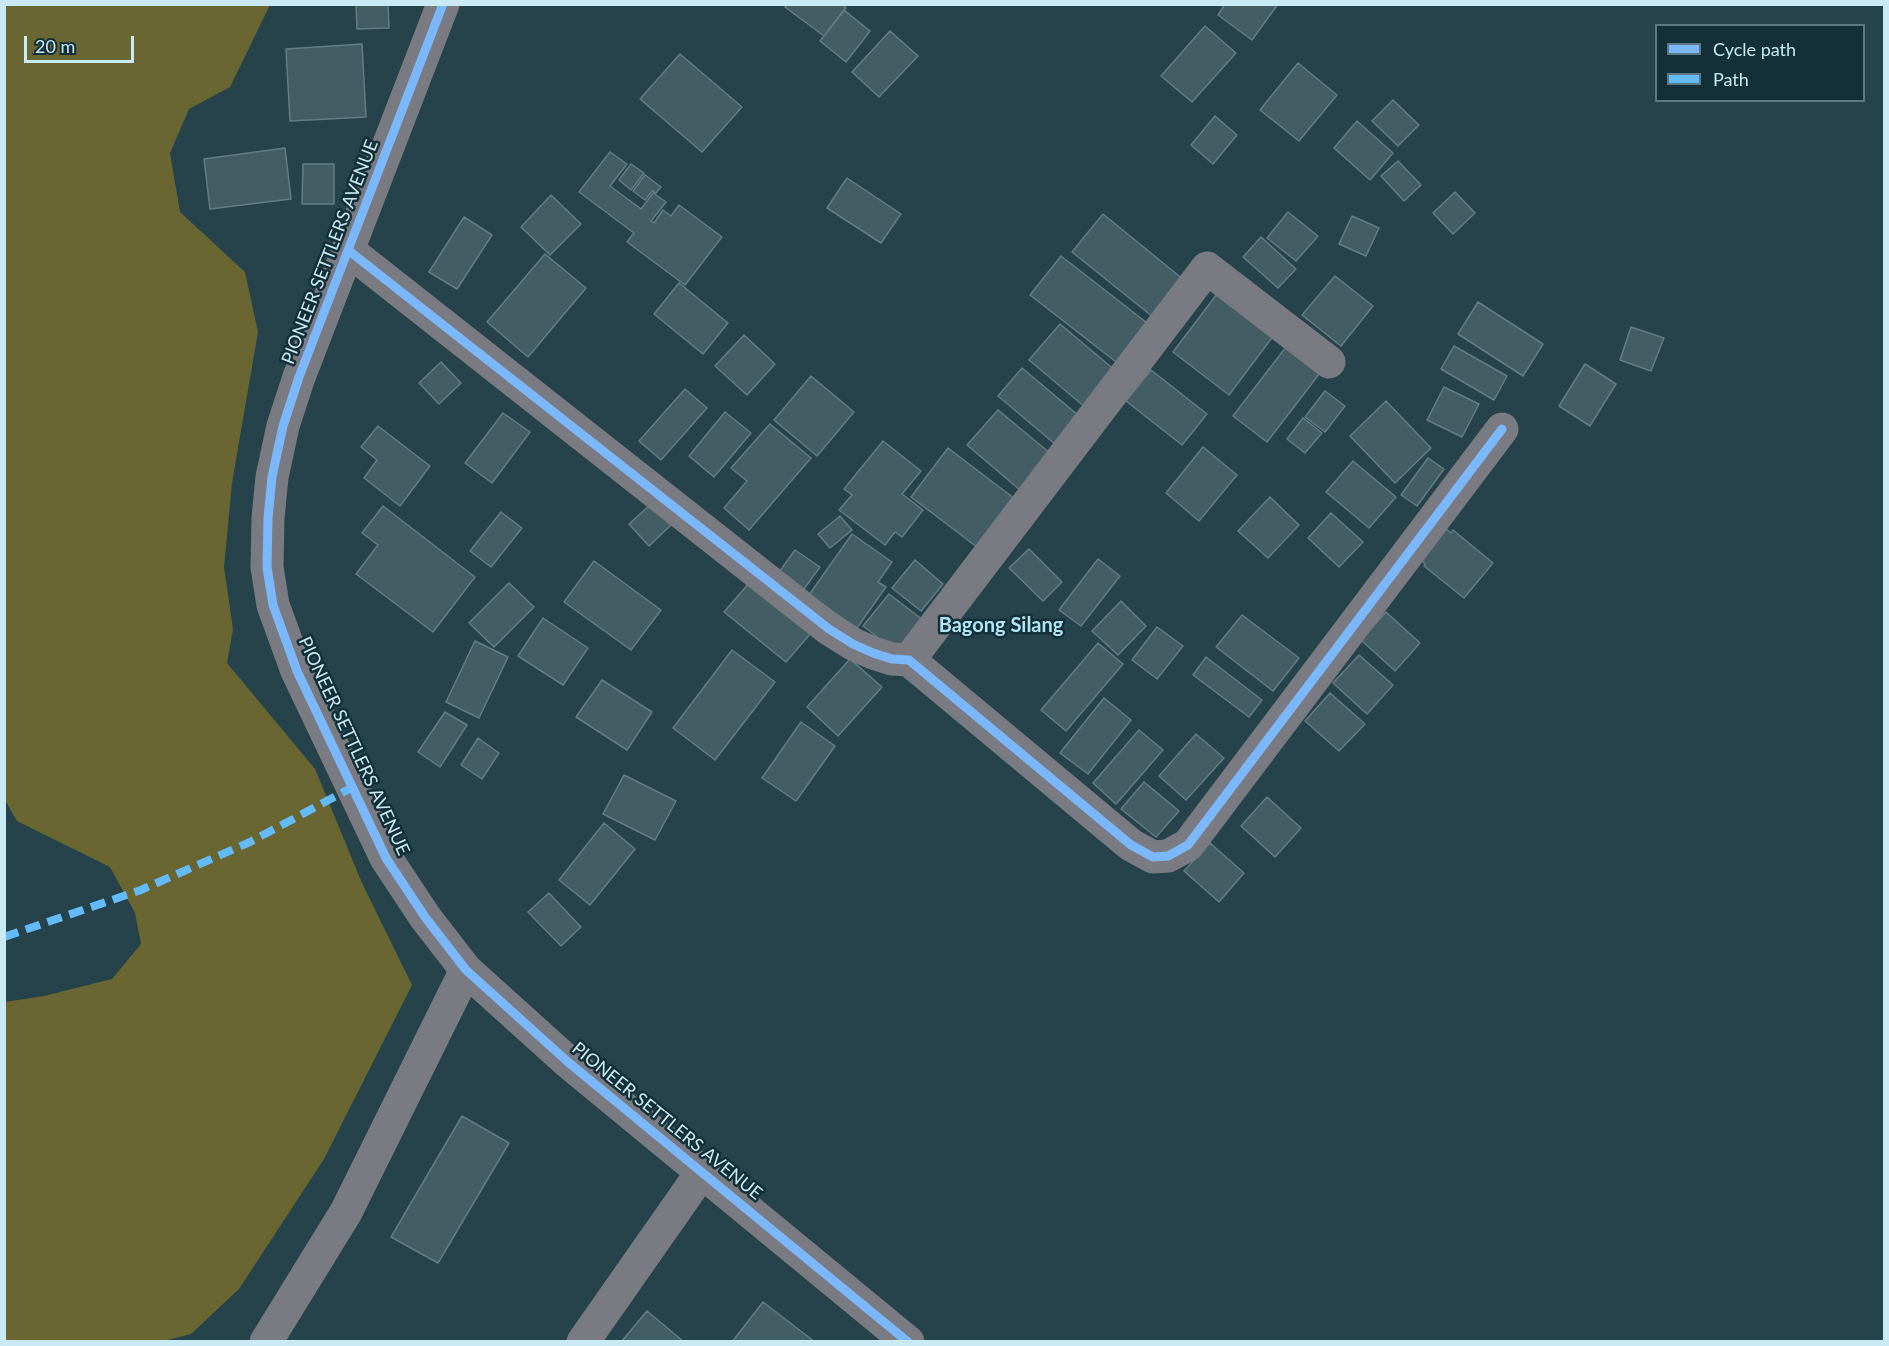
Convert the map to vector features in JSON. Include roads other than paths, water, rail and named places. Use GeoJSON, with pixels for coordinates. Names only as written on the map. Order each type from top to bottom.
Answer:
{"type":"FeatureCollection","features":[{"type":"Feature","properties":{"kind":"street","name":"PIONEER SETTLERS AVENUE"},"geometry":{"type":"LineString","coordinates":[[443,4],[299,377],[283,426],[272,477],[268,518],[267,567],[273,604],[297,670],[386,858],[425,917],[466,970],[568,1062],[908,1341]]}},
{"type":"Feature","properties":{"kind":"street"},"geometry":{"type":"LineString","coordinates":[[348,250],[829,629],[873,653],[892,659],[909,660],[1131,845],[1153,857],[1168,856],[1188,845],[1502,429]]}},
{"type":"Feature","properties":{"kind":"street"},"geometry":{"type":"LineString","coordinates":[[909,660],[1207,268],[1329,362]]}},
{"type":"Feature","properties":{"kind":"street"},"geometry":{"type":"LineString","coordinates":[[266,1341],[346,1212],[466,970]]}},
{"type":"Feature","properties":{"kind":"street"},"geometry":{"type":"LineString","coordinates":[[583,1341],[702,1172]]}},
{"type":"Feature","properties":{"kind":"district","name":"Bagong Silang"},"geometry":{"type":"Point","coordinates":[1001,626]}}]}
